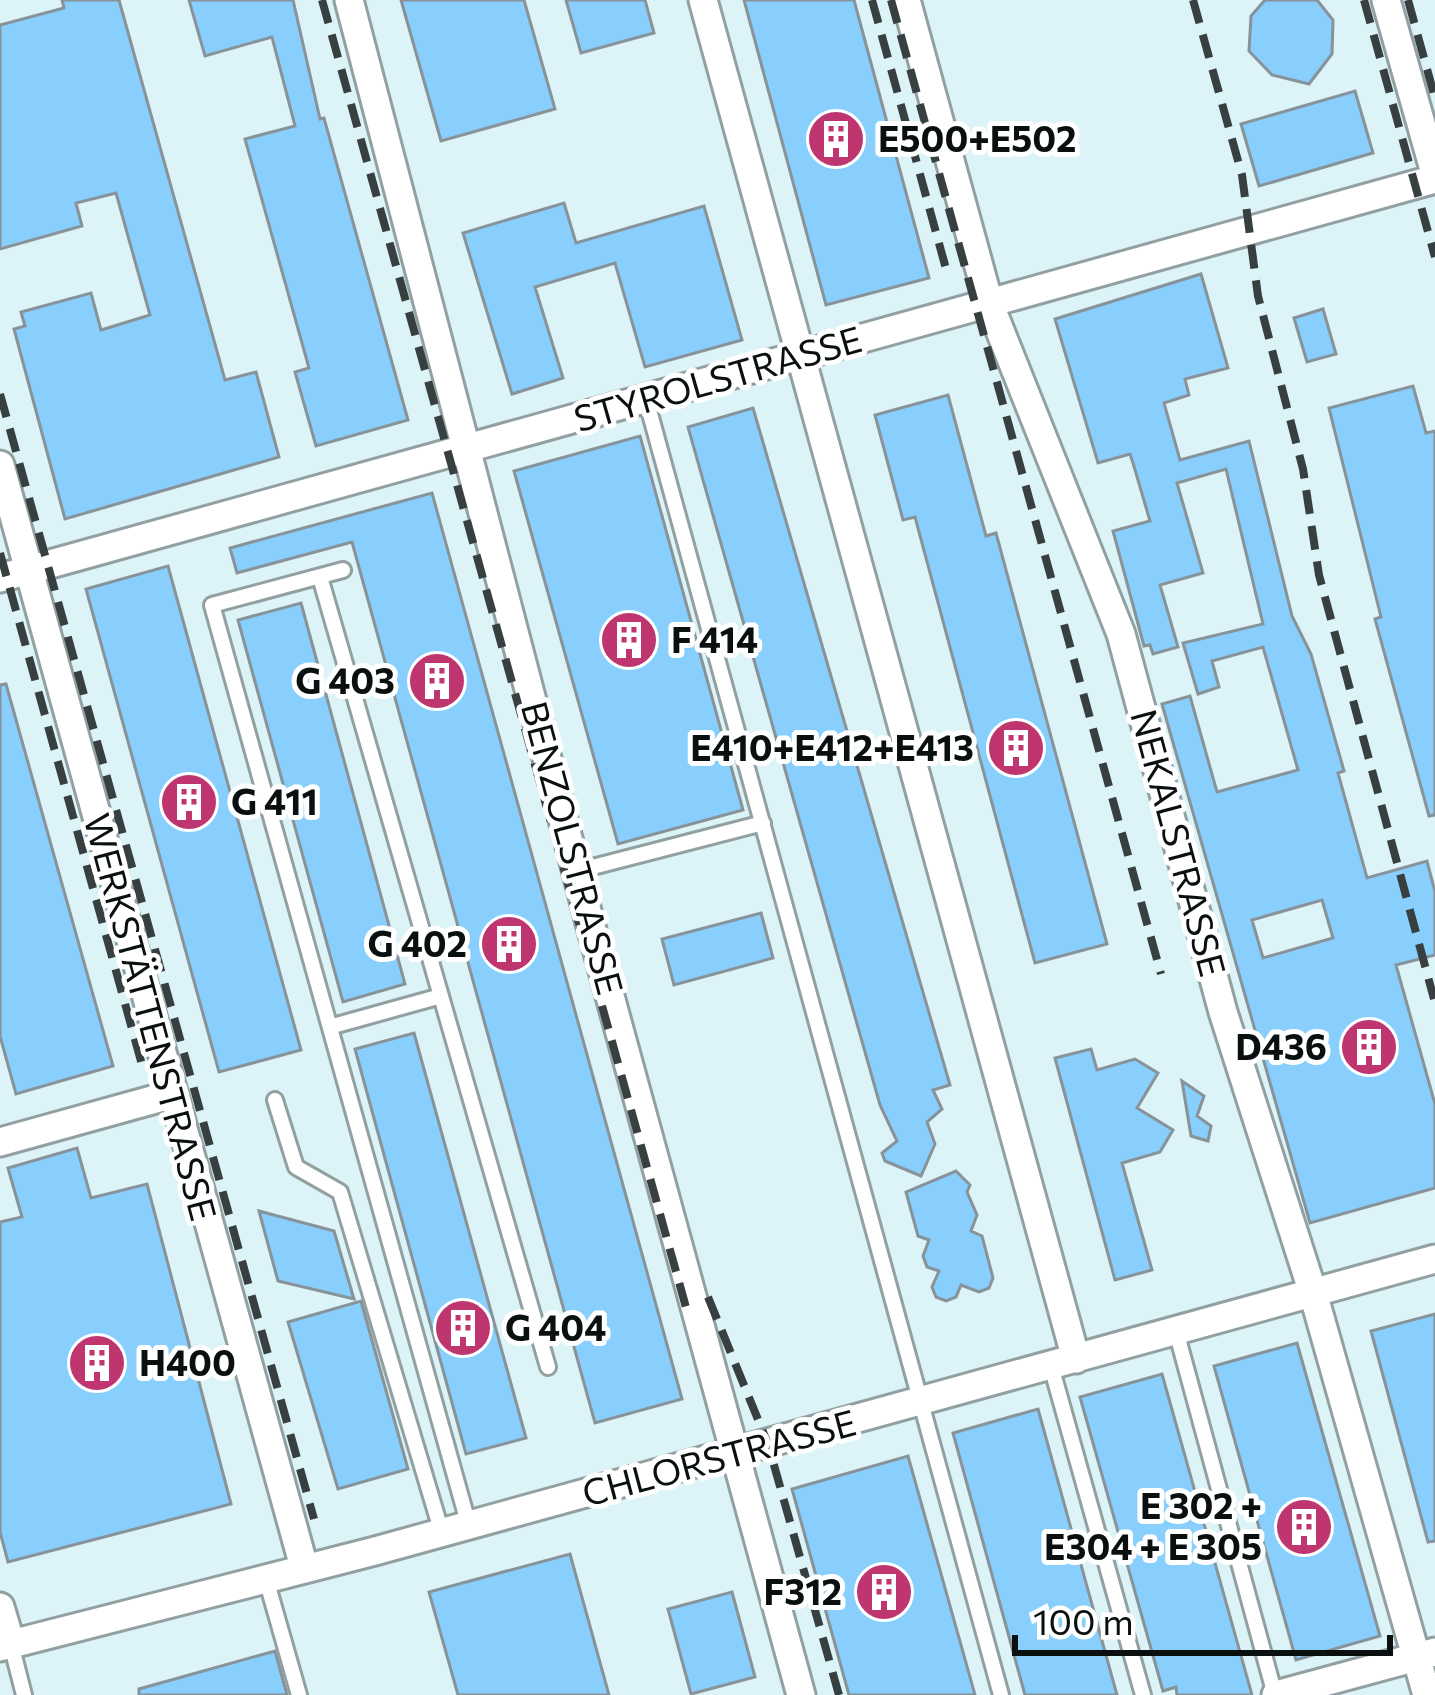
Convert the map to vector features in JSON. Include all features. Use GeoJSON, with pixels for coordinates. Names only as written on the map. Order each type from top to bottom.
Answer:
{"type":"FeatureCollection","features":[{"type":"Feature","properties":{"kind":"street","name":"BENZOLSTRASSE"},"geometry":{"type":"LineString","coordinates":[[349,0],[577,871],[801,1695]]}},
{"type":"Feature","properties":{"kind":"street"},"geometry":{"type":"LineString","coordinates":[[703,0],[1064,1363]]}},
{"type":"Feature","properties":{"kind":"street","name":"NEKALSTRASSE"},"geometry":{"type":"LineString","coordinates":[[906,0],[989,303],[1121,634],[1223,1012],[1426,1655],[1427,1695]]}},
{"type":"Feature","properties":{"kind":"street"},"geometry":{"type":"LineString","coordinates":[[1386,0],[1435,176]]}},
{"type":"Feature","properties":{"kind":"street","name":"STYROLSTRASSE"},"geometry":{"type":"LineString","coordinates":[[0,578],[1435,176]]}},
{"type":"Feature","properties":{"kind":"street","name":"WERKSTÄTTENSTRASSE"},"geometry":{"type":"LineString","coordinates":[[0,465],[304,1568]]}},
{"type":"Feature","properties":{"kind":"street"},"geometry":{"type":"LineString","coordinates":[[1,1138],[170,1095]]}},
{"type":"Feature","properties":{"kind":"street","name":"CHLORSTRASSE"},"geometry":{"type":"LineString","coordinates":[[5,1645],[456,1529],[1435,1259]]}},
{"type":"Feature","properties":{"kind":"street"},"geometry":{"type":"LineString","coordinates":[[0,1606],[5,1645]]}},
{"type":"Feature","properties":{"kind":"street"},"geometry":{"type":"LineString","coordinates":[[1275,1695],[1426,1655]]}},
{"type":"Feature","properties":{"kind":"lane"},"geometry":{"type":"LineString","coordinates":[[646,399],[1001,1695]]}},
{"type":"Feature","properties":{"kind":"lane"},"geometry":{"type":"LineString","coordinates":[[343,570],[212,604],[333,1026],[456,1529]]}},
{"type":"Feature","properties":{"kind":"lane"},"geometry":{"type":"LineString","coordinates":[[320,577],[548,1367]]}},
{"type":"Feature","properties":{"kind":"lane"},"geometry":{"type":"LineString","coordinates":[[577,871],[764,823]]}},
{"type":"Feature","properties":{"kind":"lane"},"geometry":{"type":"LineString","coordinates":[[333,1026],[441,996]]}},
{"type":"Feature","properties":{"kind":"lane"},"geometry":{"type":"LineString","coordinates":[[275,1100],[296,1167],[340,1192],[456,1529]]}},
{"type":"Feature","properties":{"kind":"lane"},"geometry":{"type":"LineString","coordinates":[[1176,1331],[1275,1695]]}},
{"type":"Feature","properties":{"kind":"lane"},"geometry":{"type":"LineString","coordinates":[[1064,1363],[1143,1695]]}},
{"type":"Feature","properties":{"kind":"lane"},"geometry":{"type":"LineString","coordinates":[[265,1576],[299,1695]]}},
{"type":"Feature","properties":{"kind":"lane"},"geometry":{"type":"LineString","coordinates":[[5,1645],[24,1695]]}},
{"type":"Feature","properties":{"kind":"shaded area"},"geometry":{"type":"Polygon","coordinates":[[[0,0],[1435,0],[1435,1695],[0,1695],[0,0]]]}},
{"type":"Feature","properties":{"kind":"building"},"geometry":{"type":"Polygon","coordinates":[[[62,0],[119,0],[225,380],[256,372],[279,457],[65,519],[14,329],[25,326],[21,312],[91,293],[101,330],[150,315],[116,193],[76,203],[82,226],[0,249],[0,25],[64,8],[62,0]]]}},
{"type":"Feature","properties":{"kind":"building"},"geometry":{"type":"Polygon","coordinates":[[[189,0],[293,0],[320,119],[324,118],[408,420],[316,446],[295,372],[309,368],[245,139],[295,126],[272,37],[205,56],[189,0]]]}},
{"type":"Feature","properties":{"kind":"building"},"geometry":{"type":"Polygon","coordinates":[[[401,0],[524,0],[555,109],[441,141],[401,0]]]}},
{"type":"Feature","properties":{"kind":"building"},"geometry":{"type":"Polygon","coordinates":[[[566,0],[645,0],[654,33],[581,53],[566,0]]]}},
{"type":"Feature","properties":{"kind":"building","name":"E500+E502"},"geometry":{"type":"Polygon","coordinates":[[[744,0],[854,0],[929,278],[826,305],[744,0]]]}},
{"type":"Feature","properties":{"kind":"building"},"geometry":{"type":"Polygon","coordinates":[[[1265,0],[1317,0],[1333,20],[1332,54],[1309,84],[1272,75],[1249,51],[1251,16],[1265,0]]]}},
{"type":"Feature","properties":{"kind":"building"},"geometry":{"type":"Polygon","coordinates":[[[1355,91],[1373,153],[1259,186],[1241,124],[1355,91]]]}},
{"type":"Feature","properties":{"kind":"building"},"geometry":{"type":"Polygon","coordinates":[[[564,203],[576,243],[704,206],[742,340],[645,367],[615,263],[535,287],[563,378],[512,394],[463,233],[564,203]]]}},
{"type":"Feature","properties":{"kind":"building"},"geometry":{"type":"Polygon","coordinates":[[[1201,274],[1228,368],[1185,379],[1189,395],[1164,403],[1180,460],[1249,441],[1292,616],[1311,654],[1344,771],[1338,773],[1367,878],[1427,861],[1435,892],[1435,955],[1396,965],[1435,1104],[1435,1188],[1310,1223],[1162,704],[1190,696],[1217,792],[1298,770],[1263,647],[1212,661],[1219,687],[1198,694],[1183,643],[1263,624],[1226,469],[1177,483],[1203,573],[1160,585],[1178,647],[1153,654],[1150,645],[1144,646],[1113,531],[1150,521],[1130,454],[1098,463],[1055,319],[1201,274]],[[1322,900],[1252,920],[1263,958],[1333,938],[1322,900]]]}},
{"type":"Feature","properties":{"kind":"building"},"geometry":{"type":"Polygon","coordinates":[[[1323,309],[1336,354],[1307,362],[1294,318],[1323,309]]]}},
{"type":"Feature","properties":{"kind":"building"},"geometry":{"type":"Polygon","coordinates":[[[1413,386],[1426,433],[1435,431],[1435,815],[1429,816],[1375,619],[1381,617],[1329,408],[1413,386]]]}},
{"type":"Feature","properties":{"kind":"building","name":"E410+E412+E413"},"geometry":{"type":"Polygon","coordinates":[[[948,395],[986,536],[996,533],[1107,944],[1035,963],[915,517],[903,520],[875,415],[948,395]]]}},
{"type":"Feature","properties":{"kind":"building"},"geometry":{"type":"Polygon","coordinates":[[[753,408],[950,1085],[933,1090],[942,1109],[927,1122],[935,1144],[921,1176],[885,1161],[882,1153],[897,1141],[880,1105],[688,427],[753,408]]]}},
{"type":"Feature","properties":{"kind":"building","name":"F 414"},"geometry":{"type":"Polygon","coordinates":[[[640,436],[743,810],[618,844],[514,471],[640,436]]]}},
{"type":"Feature","properties":{"kind":"building"},"geometry":{"type":"Polygon","coordinates":[[[432,493],[682,1399],[595,1423],[352,542],[237,573],[230,548],[432,493]]]}},
{"type":"Feature","properties":{"kind":"building","name":"G 411"},"geometry":{"type":"Polygon","coordinates":[[[168,566],[301,1050],[219,1072],[86,589],[168,566]]]}},
{"type":"Feature","properties":{"kind":"building"},"geometry":{"type":"Polygon","coordinates":[[[301,603],[405,984],[343,1002],[238,620],[301,603]]]}},
{"type":"Feature","properties":{"kind":"building"},"geometry":{"type":"Polygon","coordinates":[[[6,684],[113,1066],[16,1094],[0,1036],[0,685],[6,684]]]}},
{"type":"Feature","properties":{"kind":"building"},"geometry":{"type":"Polygon","coordinates":[[[761,913],[773,958],[674,985],[662,939],[761,913]]]}},
{"type":"Feature","properties":{"kind":"building","name":"G 404"},"geometry":{"type":"Polygon","coordinates":[[[414,1033],[526,1438],[466,1454],[355,1049],[414,1033]]]}},
{"type":"Feature","properties":{"kind":"building"},"geometry":{"type":"Polygon","coordinates":[[[1091,1049],[1097,1070],[1135,1059],[1158,1073],[1137,1108],[1173,1130],[1160,1152],[1122,1163],[1152,1270],[1115,1280],[1055,1058],[1091,1049]]]}},
{"type":"Feature","properties":{"kind":"building"},"geometry":{"type":"Polygon","coordinates":[[[1182,1081],[1204,1096],[1197,1116],[1211,1126],[1208,1141],[1191,1136],[1182,1081]]]}},
{"type":"Feature","properties":{"kind":"building","name":"H400"},"geometry":{"type":"Polygon","coordinates":[[[77,1148],[91,1198],[147,1184],[231,1504],[8,1562],[0,1532],[0,1222],[22,1217],[8,1168],[77,1148]]]}},
{"type":"Feature","properties":{"kind":"building"},"geometry":{"type":"Polygon","coordinates":[[[956,1171],[970,1185],[967,1192],[977,1215],[971,1231],[982,1236],[993,1278],[989,1288],[979,1292],[961,1285],[956,1297],[946,1301],[936,1297],[932,1287],[939,1271],[927,1267],[923,1256],[929,1240],[918,1236],[906,1192],[956,1171]]]}},
{"type":"Feature","properties":{"kind":"building"},"geometry":{"type":"Polygon","coordinates":[[[259,1211],[334,1231],[354,1299],[278,1281],[259,1211]]]}},
{"type":"Feature","properties":{"kind":"building"},"geometry":{"type":"Polygon","coordinates":[[[361,1301],[408,1469],[338,1489],[288,1322],[361,1301]]]}},
{"type":"Feature","properties":{"kind":"building"},"geometry":{"type":"Polygon","coordinates":[[[1435,1314],[1435,1541],[1428,1542],[1371,1331],[1435,1314]]]}},
{"type":"Feature","properties":{"kind":"building","name":"E 302 + E304 + E 305"},"geometry":{"type":"Polygon","coordinates":[[[1297,1343],[1380,1636],[1296,1660],[1214,1366],[1297,1343]]]}},
{"type":"Feature","properties":{"kind":"building"},"geometry":{"type":"Polygon","coordinates":[[[1162,1374],[1252,1695],[1177,1695],[1176,1687],[1163,1691],[1080,1397],[1162,1374]]]}},
{"type":"Feature","properties":{"kind":"building"},"geometry":{"type":"Polygon","coordinates":[[[1038,1409],[1117,1695],[1025,1695],[953,1433],[1038,1409]]]}},
{"type":"Feature","properties":{"kind":"building","name":"F312"},"geometry":{"type":"Polygon","coordinates":[[[908,1456],[975,1695],[849,1695],[792,1489],[908,1456]]]}},
{"type":"Feature","properties":{"kind":"building"},"geometry":{"type":"Polygon","coordinates":[[[570,1554],[609,1695],[458,1695],[429,1592],[570,1554]]]}},
{"type":"Feature","properties":{"kind":"building"},"geometry":{"type":"Polygon","coordinates":[[[732,1592],[755,1677],[691,1694],[668,1609],[732,1592]]]}},
{"type":"Feature","properties":{"kind":"building"},"geometry":{"type":"Polygon","coordinates":[[[275,1651],[287,1695],[139,1695],[139,1689],[275,1651]]]}},
{"type":"Feature","properties":{"kind":"railway"},"geometry":{"type":"LineString","coordinates":[[322,0],[687,1311]]}},
{"type":"Feature","properties":{"kind":"railway"},"geometry":{"type":"LineString","coordinates":[[872,0],[948,276]]}},
{"type":"Feature","properties":{"kind":"railway"},"geometry":{"type":"LineString","coordinates":[[891,0],[1161,974]]}},
{"type":"Feature","properties":{"kind":"railway"},"geometry":{"type":"LineString","coordinates":[[1193,0],[1242,175],[1258,296],[1303,469],[1319,575],[1434,999]]}},
{"type":"Feature","properties":{"kind":"railway"},"geometry":{"type":"LineString","coordinates":[[1364,0],[1435,257]]}},
{"type":"Feature","properties":{"kind":"railway"},"geometry":{"type":"LineString","coordinates":[[1408,0],[1435,98]]}},
{"type":"Feature","properties":{"kind":"railway"},"geometry":{"type":"LineString","coordinates":[[0,394],[314,1519]]}},
{"type":"Feature","properties":{"kind":"railway"},"geometry":{"type":"LineString","coordinates":[[0,553],[144,1072]]}},
{"type":"Feature","properties":{"kind":"railway"},"geometry":{"type":"LineString","coordinates":[[708,1297],[768,1444],[839,1695]]}},
{"type":"Feature","properties":{"kind":"place","name":"E500+E502"},"geometry":{"type":"Point","coordinates":[836,139]}},
{"type":"Feature","properties":{"kind":"place","name":"F 414"},"geometry":{"type":"Point","coordinates":[629,640]}},
{"type":"Feature","properties":{"kind":"place","name":"G 403"},"geometry":{"type":"Point","coordinates":[437,681]}},
{"type":"Feature","properties":{"kind":"place","name":"E410+E412+E413"},"geometry":{"type":"Point","coordinates":[1016,748]}},
{"type":"Feature","properties":{"kind":"place","name":"G 411"},"geometry":{"type":"Point","coordinates":[189,802]}},
{"type":"Feature","properties":{"kind":"place","name":"G 402"},"geometry":{"type":"Point","coordinates":[509,944]}},
{"type":"Feature","properties":{"kind":"place","name":"D436"},"geometry":{"type":"Point","coordinates":[1369,1047]}},
{"type":"Feature","properties":{"kind":"place","name":"G 404"},"geometry":{"type":"Point","coordinates":[463,1328]}},
{"type":"Feature","properties":{"kind":"place","name":"H400"},"geometry":{"type":"Point","coordinates":[97,1363]}},
{"type":"Feature","properties":{"kind":"place","name":"E 302 + E304 + E 305"},"geometry":{"type":"Point","coordinates":[1304,1527]}},
{"type":"Feature","properties":{"kind":"place","name":"F312"},"geometry":{"type":"Point","coordinates":[884,1592]}}]}
